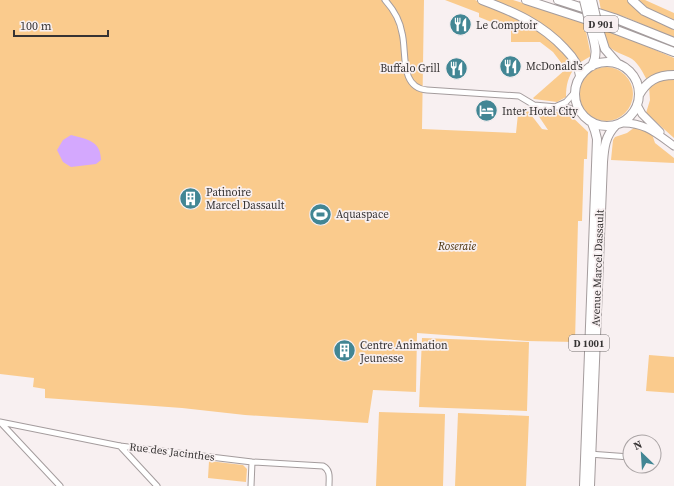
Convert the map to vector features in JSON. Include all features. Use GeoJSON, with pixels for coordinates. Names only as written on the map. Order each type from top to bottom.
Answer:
{"type":"FeatureCollection","features":[{"type":"Feature","properties":{"kind":"main road"},"geometry":{"type":"LineString","coordinates":[[482,0],[520,15],[546,32],[573,58],[579,69],[580,76]]}},
{"type":"Feature","properties":{"kind":"main road","name":"D 901"},"geometry":{"type":"LineString","coordinates":[[526,0],[600,24],[674,52]]}},
{"type":"Feature","properties":{"kind":"main road","name":"D 901"},"geometry":{"type":"LineString","coordinates":[[558,0],[620,21],[674,42]]}},
{"type":"Feature","properties":{"kind":"main road"},"geometry":{"type":"LineString","coordinates":[[584,0],[595,29],[605,49],[618,64]]}},
{"type":"Feature","properties":{"kind":"main road"},"geometry":{"type":"LineString","coordinates":[[592,0],[596,50],[595,59],[592,66]]}},
{"type":"Feature","properties":{"kind":"main road"},"geometry":{"type":"LineString","coordinates":[[632,0],[644,11],[674,25]]}},
{"type":"Feature","properties":{"kind":"main road"},"geometry":{"type":"LineString","coordinates":[[607,62],[618,64],[626,68],[633,76],[637,84],[639,95],[637,105],[630,116],[618,124],[604,126],[592,122],[580,113],[574,93],[576,85],[580,76],[592,66],[607,62]]}},
{"type":"Feature","properties":{"kind":"main road"},"geometry":{"type":"LineString","coordinates":[[639,95],[645,86],[654,79],[663,75],[674,75]]}},
{"type":"Feature","properties":{"kind":"main road","name":"Avenue Marcel Dassault"},"geometry":{"type":"LineString","coordinates":[[590,486],[588,454],[594,200],[597,139],[596,131],[592,122]]}},
{"type":"Feature","properties":{"kind":"main road","name":"Avenue Marcel Dassault"},"geometry":{"type":"LineString","coordinates":[[584,486],[588,454],[604,148],[607,136],[618,124]]}},
{"type":"Feature","properties":{"kind":"street"},"geometry":{"type":"LineString","coordinates":[[385,0],[392,8],[400,23],[404,39],[407,73],[411,81],[417,87],[426,90],[516,95],[534,105],[569,108],[580,113]]}},
{"type":"Feature","properties":{"kind":"street"},"geometry":{"type":"LineString","coordinates":[[552,106],[566,102],[574,93]]}},
{"type":"Feature","properties":{"kind":"street"},"geometry":{"type":"LineString","coordinates":[[637,105],[644,117],[674,145]]}},
{"type":"Feature","properties":{"kind":"street"},"geometry":{"type":"LineString","coordinates":[[618,124],[635,123],[643,126],[674,145]]}},
{"type":"Feature","properties":{"kind":"street"},"geometry":{"type":"LineString","coordinates":[[1,423],[60,486]]}},
{"type":"Feature","properties":{"kind":"street","name":"Rue des Jacinthes"},"geometry":{"type":"LineString","coordinates":[[1,423],[120,446],[252,462],[323,466],[327,468],[329,472],[329,486]]}},
{"type":"Feature","properties":{"kind":"street"},"geometry":{"type":"LineString","coordinates":[[120,446],[157,486]]}},
{"type":"Feature","properties":{"kind":"street"},"geometry":{"type":"LineString","coordinates":[[588,454],[622,456]]}},
{"type":"Feature","properties":{"kind":"street"},"geometry":{"type":"LineString","coordinates":[[251,486],[252,462]]}},
{"type":"Feature","properties":{"kind":"green space","name":"Roseraie"},"geometry":{"type":"Polygon","coordinates":[[[0,0],[424,0],[422,129],[516,133],[518,114],[525,107],[542,129],[548,130],[538,115],[537,110],[568,113],[588,132],[587,159],[584,159],[582,221],[578,221],[575,342],[527,341],[417,333],[416,392],[373,390],[368,423],[245,415],[182,408],[45,398],[45,389],[33,387],[34,378],[0,374],[0,0]]]}},
{"type":"Feature","properties":{"kind":"green space"},"geometry":{"type":"Polygon","coordinates":[[[445,0],[475,0],[525,20],[561,48],[575,67],[568,81],[566,97],[557,102],[533,98],[566,69],[553,52],[540,42],[511,42],[511,30],[479,17],[479,13],[445,0]]]}},
{"type":"Feature","properties":{"kind":"green space"},"geometry":{"type":"Polygon","coordinates":[[[489,0],[513,0],[584,22],[591,56],[579,63],[564,44],[489,0]]]}},
{"type":"Feature","properties":{"kind":"green space"},"geometry":{"type":"Polygon","coordinates":[[[599,0],[629,0],[640,11],[674,30],[674,38],[625,17],[601,10],[599,0]]]}},
{"type":"Feature","properties":{"kind":"green space"},"geometry":{"type":"Polygon","coordinates":[[[636,0],[645,0],[674,13],[674,24],[649,11],[636,0]]]}},
{"type":"Feature","properties":{"kind":"green space"},"geometry":{"type":"Polygon","coordinates":[[[604,28],[674,58],[674,73],[647,80],[641,69],[632,59],[609,47],[605,40],[604,28]]]}},
{"type":"Feature","properties":{"kind":"green space"},"geometry":{"type":"Polygon","coordinates":[[[601,67],[611,67],[621,71],[629,79],[633,89],[633,99],[629,109],[621,117],[611,121],[601,121],[591,117],[583,109],[579,99],[579,89],[583,79],[591,71],[601,67]]]}},
{"type":"Feature","properties":{"kind":"green space"},"geometry":{"type":"Polygon","coordinates":[[[674,78],[674,138],[646,113],[650,100],[649,87],[655,81],[674,78]]]}},
{"type":"Feature","properties":{"kind":"green space"},"geometry":{"type":"Polygon","coordinates":[[[635,127],[652,134],[655,143],[674,158],[674,163],[611,160],[613,140],[615,137],[627,133],[635,127]]]}},
{"type":"Feature","properties":{"kind":"green space"},"geometry":{"type":"Polygon","coordinates":[[[422,338],[529,342],[527,411],[419,407],[422,338]]]}},
{"type":"Feature","properties":{"kind":"green space"},"geometry":{"type":"Polygon","coordinates":[[[649,355],[674,357],[674,393],[646,391],[649,355]]]}},
{"type":"Feature","properties":{"kind":"green space"},"geometry":{"type":"Polygon","coordinates":[[[379,412],[445,414],[443,486],[376,486],[379,412]]]}},
{"type":"Feature","properties":{"kind":"green space"},"geometry":{"type":"Polygon","coordinates":[[[458,413],[529,416],[526,486],[455,486],[458,413]]]}},
{"type":"Feature","properties":{"kind":"green space"},"geometry":{"type":"Polygon","coordinates":[[[209,461],[243,465],[247,469],[246,482],[208,478],[209,461]]]}},
{"type":"Feature","properties":{"kind":"shaded area"},"geometry":{"type":"Polygon","coordinates":[[[71,135],[88,140],[96,145],[99,149],[101,160],[96,164],[71,167],[63,162],[57,150],[63,140],[71,135]]]}},
{"type":"Feature","properties":{"kind":"place","name":"Le Comptoir"},"geometry":{"type":"Point","coordinates":[461,25]}},
{"type":"Feature","properties":{"kind":"place","name":"McDonald's"},"geometry":{"type":"Point","coordinates":[511,66]}},
{"type":"Feature","properties":{"kind":"place","name":"Buffalo Grill"},"geometry":{"type":"Point","coordinates":[456,68]}},
{"type":"Feature","properties":{"kind":"place","name":"Inter Hotel City"},"geometry":{"type":"Point","coordinates":[487,111]}},
{"type":"Feature","properties":{"kind":"place","name":"Patinoire Marcel Dassault"},"geometry":{"type":"Point","coordinates":[191,198]}},
{"type":"Feature","properties":{"kind":"place","name":"Aquaspace"},"geometry":{"type":"Point","coordinates":[320,214]}},
{"type":"Feature","properties":{"kind":"place","name":"Centre Animation Jeunesse"},"geometry":{"type":"Point","coordinates":[345,351]}}]}
